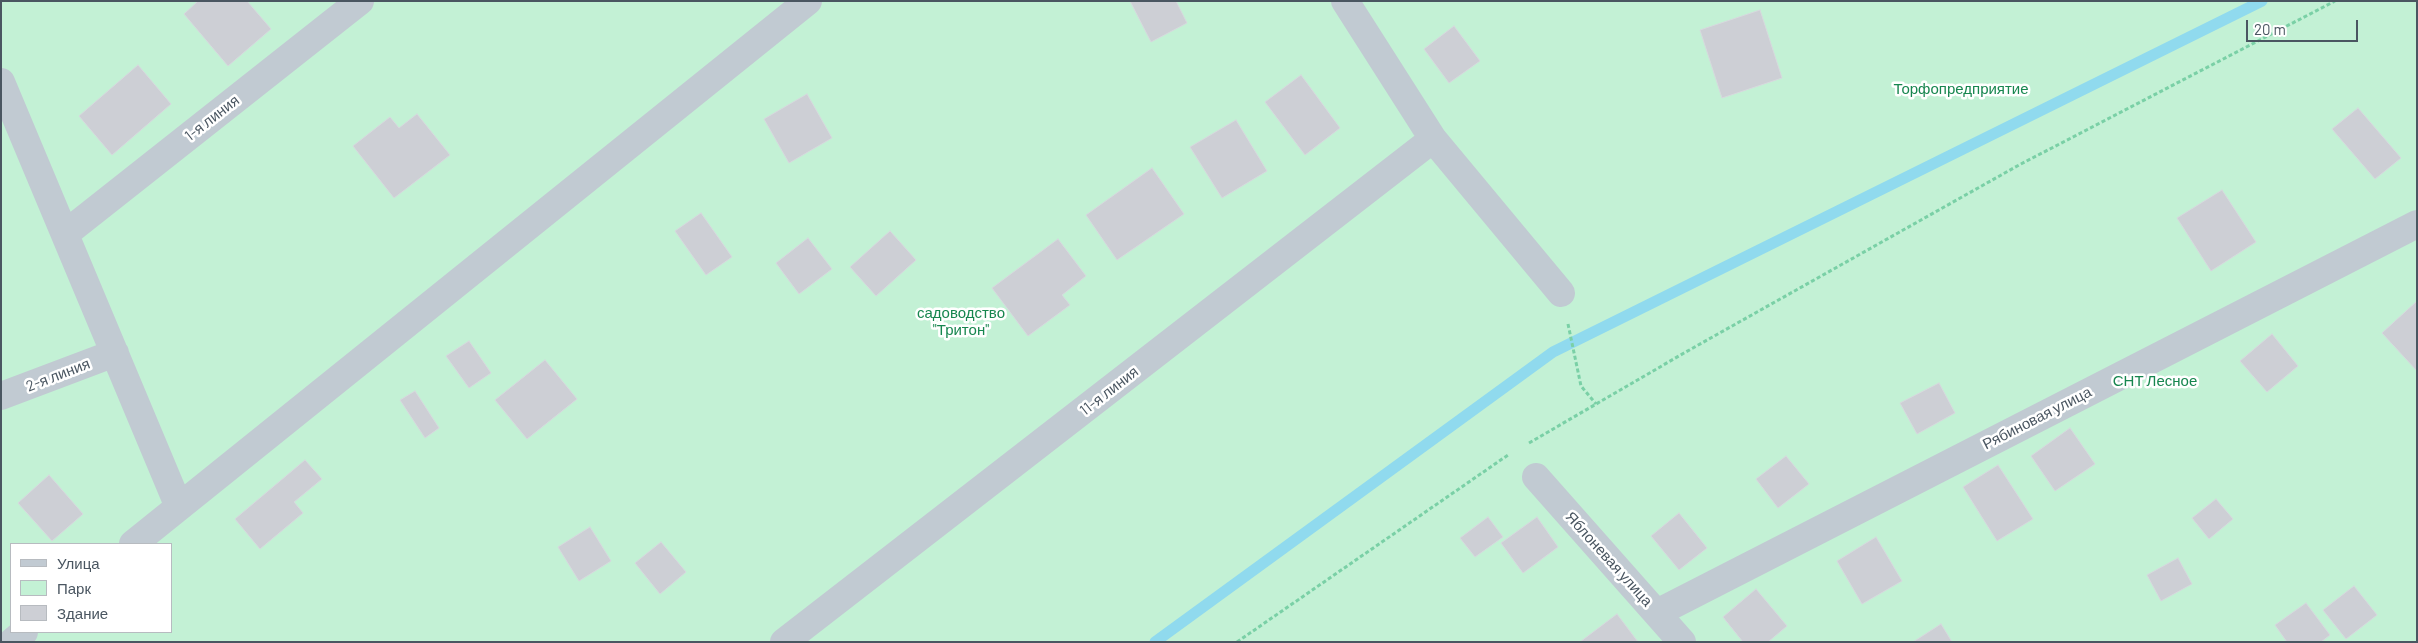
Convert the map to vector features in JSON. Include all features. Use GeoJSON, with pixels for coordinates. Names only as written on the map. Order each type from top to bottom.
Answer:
{"type":"FeatureCollection","features":[{"type":"Feature","properties":{"kind":"street","name":"1-я линия"},"geometry":{"type":"LineString","coordinates":[[65,234],[360,1]]}},
{"type":"Feature","properties":{"kind":"street"},"geometry":{"type":"LineString","coordinates":[[134,543],[808,1]]}},
{"type":"Feature","properties":{"kind":"street"},"geometry":{"type":"LineString","coordinates":[[1346,1],[1433,140],[1561,293]]}},
{"type":"Feature","properties":{"kind":"street"},"geometry":{"type":"LineString","coordinates":[[1,82],[179,507]]}},
{"type":"Feature","properties":{"kind":"street","name":"11-я линия"},"geometry":{"type":"LineString","coordinates":[[784,642],[1433,140]]}},
{"type":"Feature","properties":{"kind":"street","name":"Рябиновая улица"},"geometry":{"type":"LineString","coordinates":[[1658,613],[2417,224]]}},
{"type":"Feature","properties":{"kind":"street","name":"2-я линия"},"geometry":{"type":"LineString","coordinates":[[1,396],[115,353]]}},
{"type":"Feature","properties":{"kind":"street","name":"Яблоневая улица"},"geometry":{"type":"LineString","coordinates":[[1536,477],[1682,642]]}},
{"type":"Feature","properties":{"kind":"street"},"geometry":{"type":"LineString","coordinates":[[12,642],[23,633]]}},
{"type":"Feature","properties":{"kind":"path"},"geometry":{"type":"LineString","coordinates":[[1523,447],[2019,165],[2335,1]]}},
{"type":"Feature","properties":{"kind":"path"},"geometry":{"type":"LineString","coordinates":[[1561,293],[1581,386],[1596,404]]}},
{"type":"Feature","properties":{"kind":"path"},"geometry":{"type":"LineString","coordinates":[[1238,642],[1515,451]]}},
{"type":"Feature","properties":{"kind":"green space","name":"садоводство \"Тритон\""},"geometry":{"type":"Polygon","coordinates":[[[1,1],[2417,1],[2417,642],[1,642],[1,1]]]}},
{"type":"Feature","properties":{"kind":"building"},"geometry":{"type":"Polygon","coordinates":[[[198,1],[247,1],[271,29],[228,66],[184,14],[198,1]]]}},
{"type":"Feature","properties":{"kind":"building"},"geometry":{"type":"Polygon","coordinates":[[[1130,1],[1176,1],[1187,23],[1151,42],[1130,1]]]}},
{"type":"Feature","properties":{"kind":"building"},"geometry":{"type":"Polygon","coordinates":[[[1760,10],[1782,78],[1722,98],[1700,30],[1760,10]]]}},
{"type":"Feature","properties":{"kind":"building"},"geometry":{"type":"Polygon","coordinates":[[[1454,26],[1480,61],[1449,83],[1424,49],[1454,26]]]}},
{"type":"Feature","properties":{"kind":"building"},"geometry":{"type":"Polygon","coordinates":[[[138,65],[171,104],[112,155],[79,116],[138,65]]]}},
{"type":"Feature","properties":{"kind":"building"},"geometry":{"type":"Polygon","coordinates":[[[1301,75],[1340,128],[1305,155],[1265,102],[1301,75]]]}},
{"type":"Feature","properties":{"kind":"building"},"geometry":{"type":"Polygon","coordinates":[[[807,94],[832,138],[789,163],[764,119],[807,94]]]}},
{"type":"Feature","properties":{"kind":"building"},"geometry":{"type":"Polygon","coordinates":[[[2358,108],[2401,158],[2375,179],[2332,129],[2358,108]]]}},
{"type":"Feature","properties":{"kind":"building"},"geometry":{"type":"Polygon","coordinates":[[[417,114],[450,155],[394,198],[353,146],[390,117],[399,128],[417,114]]]}},
{"type":"Feature","properties":{"kind":"building"},"geometry":{"type":"Polygon","coordinates":[[[1236,120],[1267,171],[1222,198],[1190,147],[1236,120]]]}},
{"type":"Feature","properties":{"kind":"building"},"geometry":{"type":"Polygon","coordinates":[[[1152,168],[1184,214],[1117,260],[1086,215],[1152,168]]]}},
{"type":"Feature","properties":{"kind":"building"},"geometry":{"type":"Polygon","coordinates":[[[2222,190],[2256,242],[2211,271],[2177,218],[2222,190]]]}},
{"type":"Feature","properties":{"kind":"building"},"geometry":{"type":"Polygon","coordinates":[[[701,213],[732,257],[706,275],[675,231],[701,213]]]}},
{"type":"Feature","properties":{"kind":"building"},"geometry":{"type":"Polygon","coordinates":[[[890,231],[916,260],[876,296],[850,267],[890,231]]]}},
{"type":"Feature","properties":{"kind":"building"},"geometry":{"type":"Polygon","coordinates":[[[808,238],[832,269],[799,294],[776,263],[808,238]]]}},
{"type":"Feature","properties":{"kind":"building"},"geometry":{"type":"Polygon","coordinates":[[[1058,239],[1086,276],[1062,295],[1070,305],[1028,336],[992,288],[1058,239]]]}},
{"type":"Feature","properties":{"kind":"building"},"geometry":{"type":"Polygon","coordinates":[[[2417,301],[2417,371],[2382,333],[2417,301]]]}},
{"type":"Feature","properties":{"kind":"building"},"geometry":{"type":"Polygon","coordinates":[[[2272,334],[2298,366],[2267,392],[2240,361],[2272,334]]]}},
{"type":"Feature","properties":{"kind":"building"},"geometry":{"type":"Polygon","coordinates":[[[469,341],[491,373],[469,388],[446,356],[469,341]]]}},
{"type":"Feature","properties":{"kind":"building"},"geometry":{"type":"Polygon","coordinates":[[[545,360],[577,399],[527,439],[495,400],[545,360]]]}},
{"type":"Feature","properties":{"kind":"building"},"geometry":{"type":"Polygon","coordinates":[[[1939,383],[1955,413],[1917,434],[1900,403],[1939,383]]]}},
{"type":"Feature","properties":{"kind":"building"},"geometry":{"type":"Polygon","coordinates":[[[415,391],[439,428],[425,438],[400,400],[415,391]]]}},
{"type":"Feature","properties":{"kind":"building"},"geometry":{"type":"Polygon","coordinates":[[[2070,428],[2095,464],[2055,491],[2031,456],[2070,428]]]}},
{"type":"Feature","properties":{"kind":"building"},"geometry":{"type":"Polygon","coordinates":[[[1786,456],[1809,484],[1778,508],[1756,479],[1786,456]]]}},
{"type":"Feature","properties":{"kind":"building"},"geometry":{"type":"Polygon","coordinates":[[[305,460],[322,479],[294,502],[303,513],[260,549],[235,519],[305,460]]]}},
{"type":"Feature","properties":{"kind":"building"},"geometry":{"type":"Polygon","coordinates":[[[1998,465],[2033,519],[1997,541],[1963,487],[1998,465]]]}},
{"type":"Feature","properties":{"kind":"building"},"geometry":{"type":"Polygon","coordinates":[[[49,475],[83,514],[52,541],[18,503],[49,475]]]}},
{"type":"Feature","properties":{"kind":"building"},"geometry":{"type":"Polygon","coordinates":[[[2216,499],[2233,519],[2209,539],[2192,518],[2216,499]]]}},
{"type":"Feature","properties":{"kind":"building"},"geometry":{"type":"Polygon","coordinates":[[[1679,513],[1707,548],[1679,570],[1651,536],[1679,513]]]}},
{"type":"Feature","properties":{"kind":"building"},"geometry":{"type":"Polygon","coordinates":[[[1488,517],[1503,537],[1475,557],[1460,538],[1488,517]]]}},
{"type":"Feature","properties":{"kind":"building"},"geometry":{"type":"Polygon","coordinates":[[[1537,517],[1558,547],[1523,573],[1501,543],[1537,517]]]}},
{"type":"Feature","properties":{"kind":"building"},"geometry":{"type":"Polygon","coordinates":[[[590,527],[611,561],[579,581],[558,547],[590,527]]]}},
{"type":"Feature","properties":{"kind":"building"},"geometry":{"type":"Polygon","coordinates":[[[1876,537],[1902,581],[1862,604],[1837,561],[1876,537]]]}},
{"type":"Feature","properties":{"kind":"building"},"geometry":{"type":"Polygon","coordinates":[[[661,542],[686,572],[660,594],[635,563],[661,542]]]}},
{"type":"Feature","properties":{"kind":"building"},"geometry":{"type":"Polygon","coordinates":[[[2178,558],[2192,584],[2161,601],[2147,575],[2178,558]]]}},
{"type":"Feature","properties":{"kind":"building"},"geometry":{"type":"Polygon","coordinates":[[[2354,586],[2377,615],[2346,639],[2323,610],[2354,586]]]}},
{"type":"Feature","properties":{"kind":"building"},"geometry":{"type":"Polygon","coordinates":[[[1756,589],[1787,626],[1768,642],[1743,642],[1723,617],[1756,589]]]}},
{"type":"Feature","properties":{"kind":"building"},"geometry":{"type":"Polygon","coordinates":[[[2306,603],[2330,635],[2321,642],[2287,642],[2275,625],[2306,603]]]}},
{"type":"Feature","properties":{"kind":"building"},"geometry":{"type":"Polygon","coordinates":[[[1617,614],[1638,642],[1580,642],[1617,614]]]}},
{"type":"Feature","properties":{"kind":"building"},"geometry":{"type":"Polygon","coordinates":[[[1941,624],[1952,642],[1913,642],[1941,624]]]}},
{"type":"Feature","properties":{"kind":"waterway"},"geometry":{"type":"LineString","coordinates":[[1155,642],[1553,352],[2262,1]]}},
{"type":"Feature","properties":{"kind":"park label","name":"Торфопредприятие"},"geometry":{"type":"Point","coordinates":[1961,89]}},
{"type":"Feature","properties":{"kind":"park label","name":"СНТ Лесное"},"geometry":{"type":"Point","coordinates":[2155,381]}}]}
